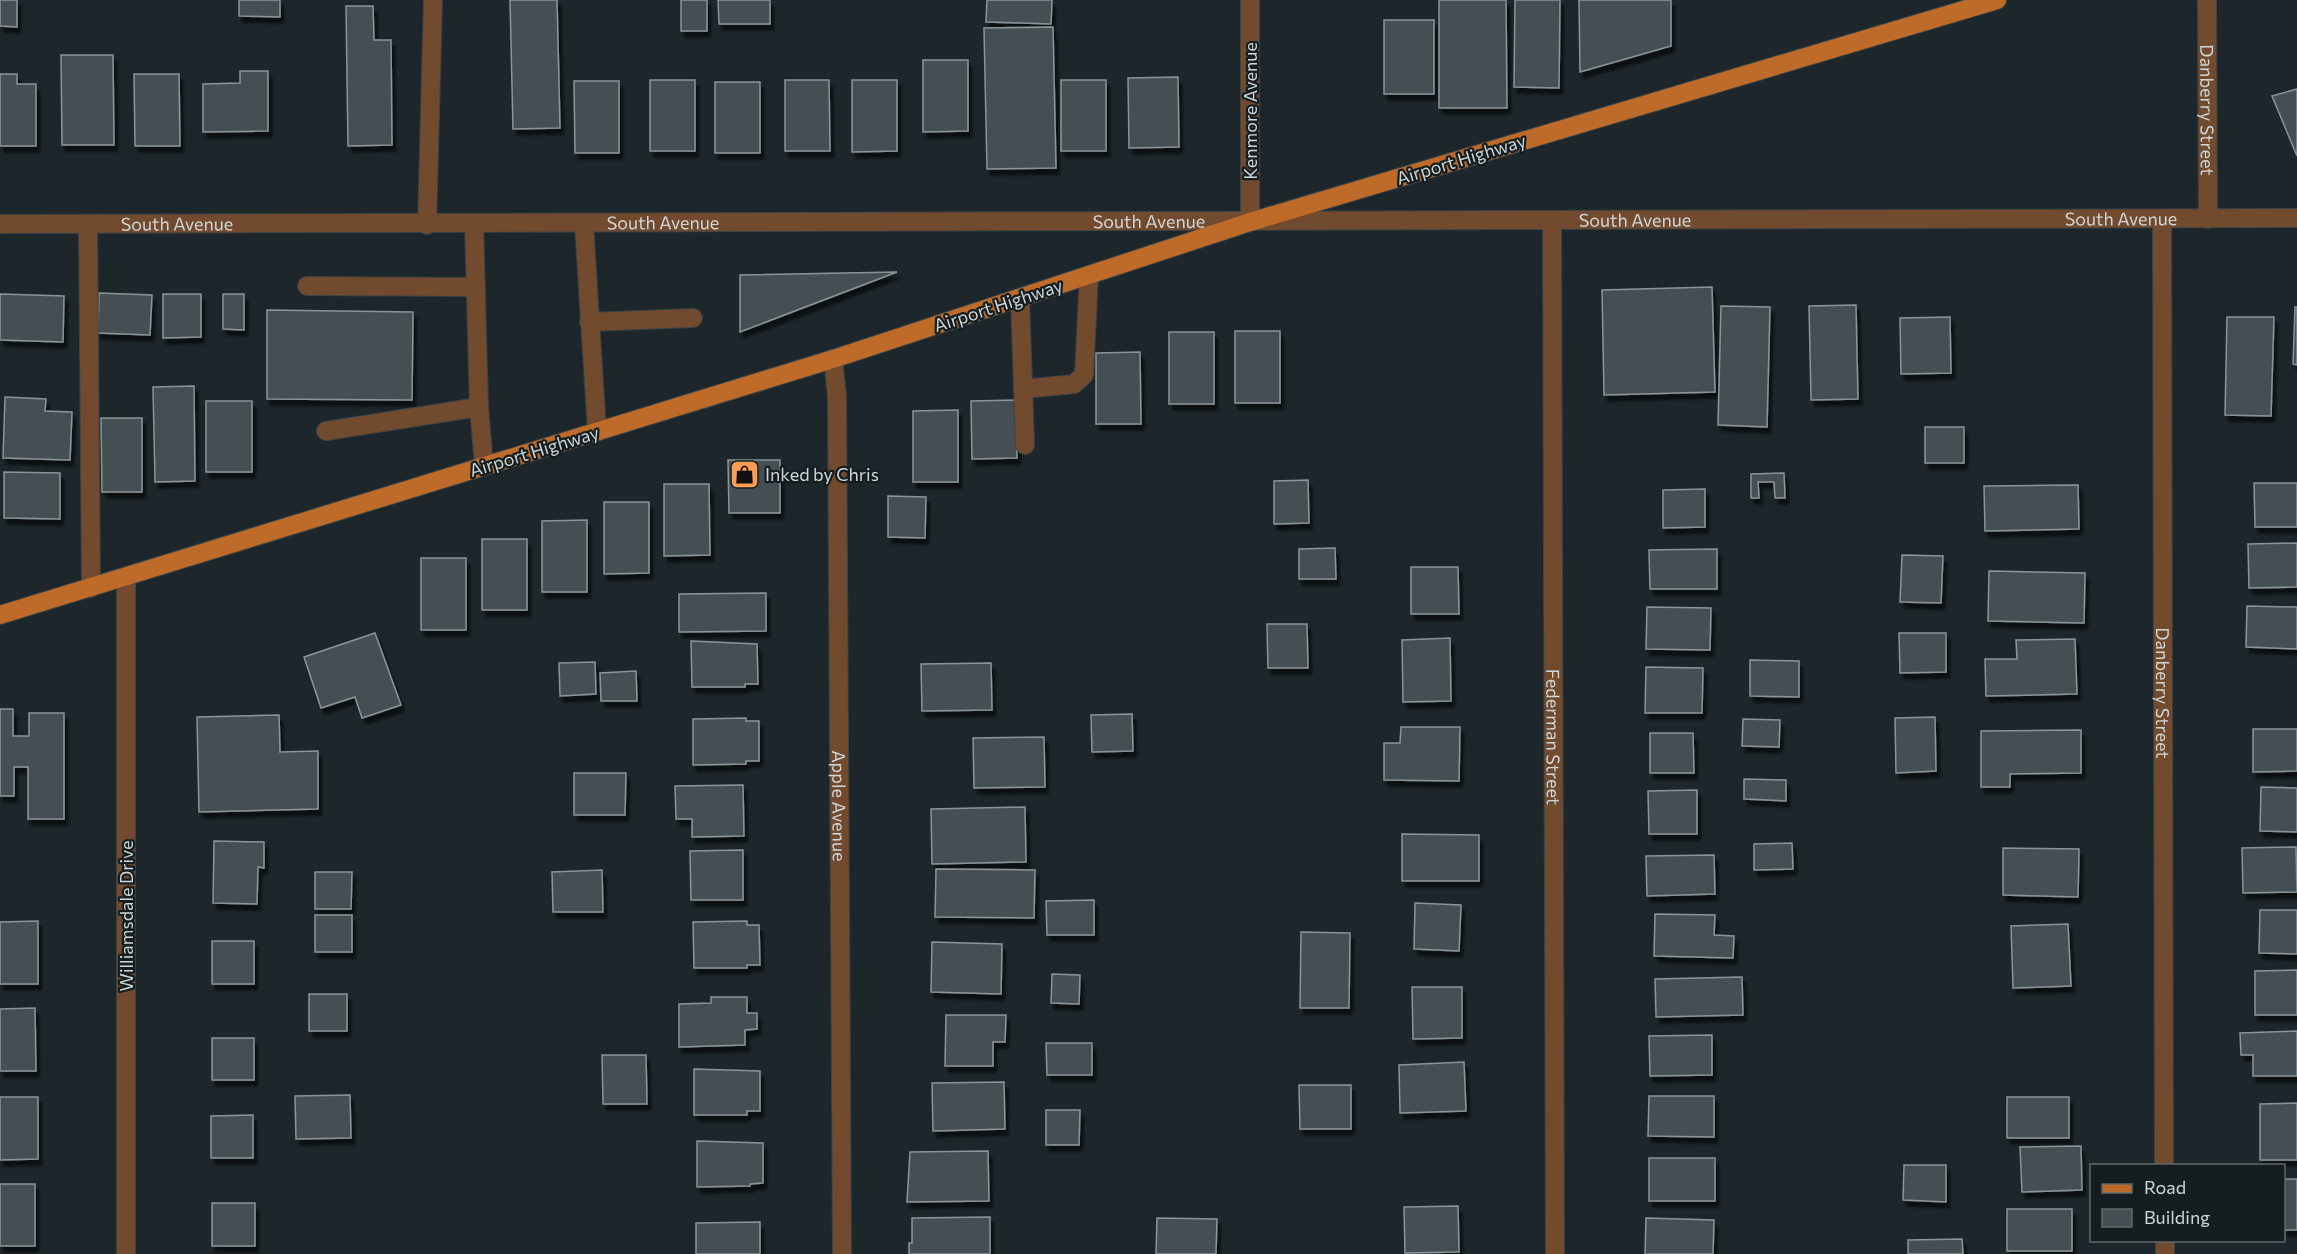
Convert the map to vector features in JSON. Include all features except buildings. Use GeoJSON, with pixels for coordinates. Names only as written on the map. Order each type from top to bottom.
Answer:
{"type":"FeatureCollection","features":[{"type":"Feature","properties":{"kind":"main road","name":"Airport Highway"},"geometry":{"type":"LineString","coordinates":[[0,615],[833,359],[1250,222],[1997,0]]}},
{"type":"Feature","properties":{"kind":"street"},"geometry":{"type":"LineString","coordinates":[[427,225],[433,0]]}},
{"type":"Feature","properties":{"kind":"street","name":"Kenmore Avenue"},"geometry":{"type":"LineString","coordinates":[[1250,0],[1250,222]]}},
{"type":"Feature","properties":{"kind":"street","name":"Danberry Street"},"geometry":{"type":"LineString","coordinates":[[2207,0],[2208,219]]}},
{"type":"Feature","properties":{"kind":"street","name":"South Avenue"},"geometry":{"type":"LineString","coordinates":[[0,224],[427,225],[2297,218]]}},
{"type":"Feature","properties":{"kind":"street","name":"Danberry Street"},"geometry":{"type":"LineString","coordinates":[[2162,219],[2164,1164]]}},
{"type":"Feature","properties":{"kind":"street","name":"Federman Street"},"geometry":{"type":"LineString","coordinates":[[1552,221],[1555,1254]]}},
{"type":"Feature","properties":{"kind":"street"},"geometry":{"type":"LineString","coordinates":[[88,224],[91,588]]}},
{"type":"Feature","properties":{"kind":"street"},"geometry":{"type":"LineString","coordinates":[[474,224],[479,407],[484,466]]}},
{"type":"Feature","properties":{"kind":"street"},"geometry":{"type":"LineString","coordinates":[[584,224],[597,432]]}},
{"type":"Feature","properties":{"kind":"street"},"geometry":{"type":"LineString","coordinates":[[1023,389],[1074,384],[1084,375],[1089,275]]}},
{"type":"Feature","properties":{"kind":"street"},"geometry":{"type":"LineString","coordinates":[[307,286],[476,287]]}},
{"type":"Feature","properties":{"kind":"street"},"geometry":{"type":"LineString","coordinates":[[1020,298],[1025,444]]}},
{"type":"Feature","properties":{"kind":"street"},"geometry":{"type":"LineString","coordinates":[[589,322],[693,318]]}},
{"type":"Feature","properties":{"kind":"street","name":"Apple Avenue"},"geometry":{"type":"LineString","coordinates":[[833,359],[837,396],[842,1254]]}},
{"type":"Feature","properties":{"kind":"street"},"geometry":{"type":"LineString","coordinates":[[326,430],[479,407]]}},
{"type":"Feature","properties":{"kind":"street","name":"Williamsdale Drive"},"geometry":{"type":"LineString","coordinates":[[126,577],[126,1254]]}},
{"type":"Feature","properties":{"kind":"place","name":"Inked by Chris"},"geometry":{"type":"Point","coordinates":[744,474]}}]}
